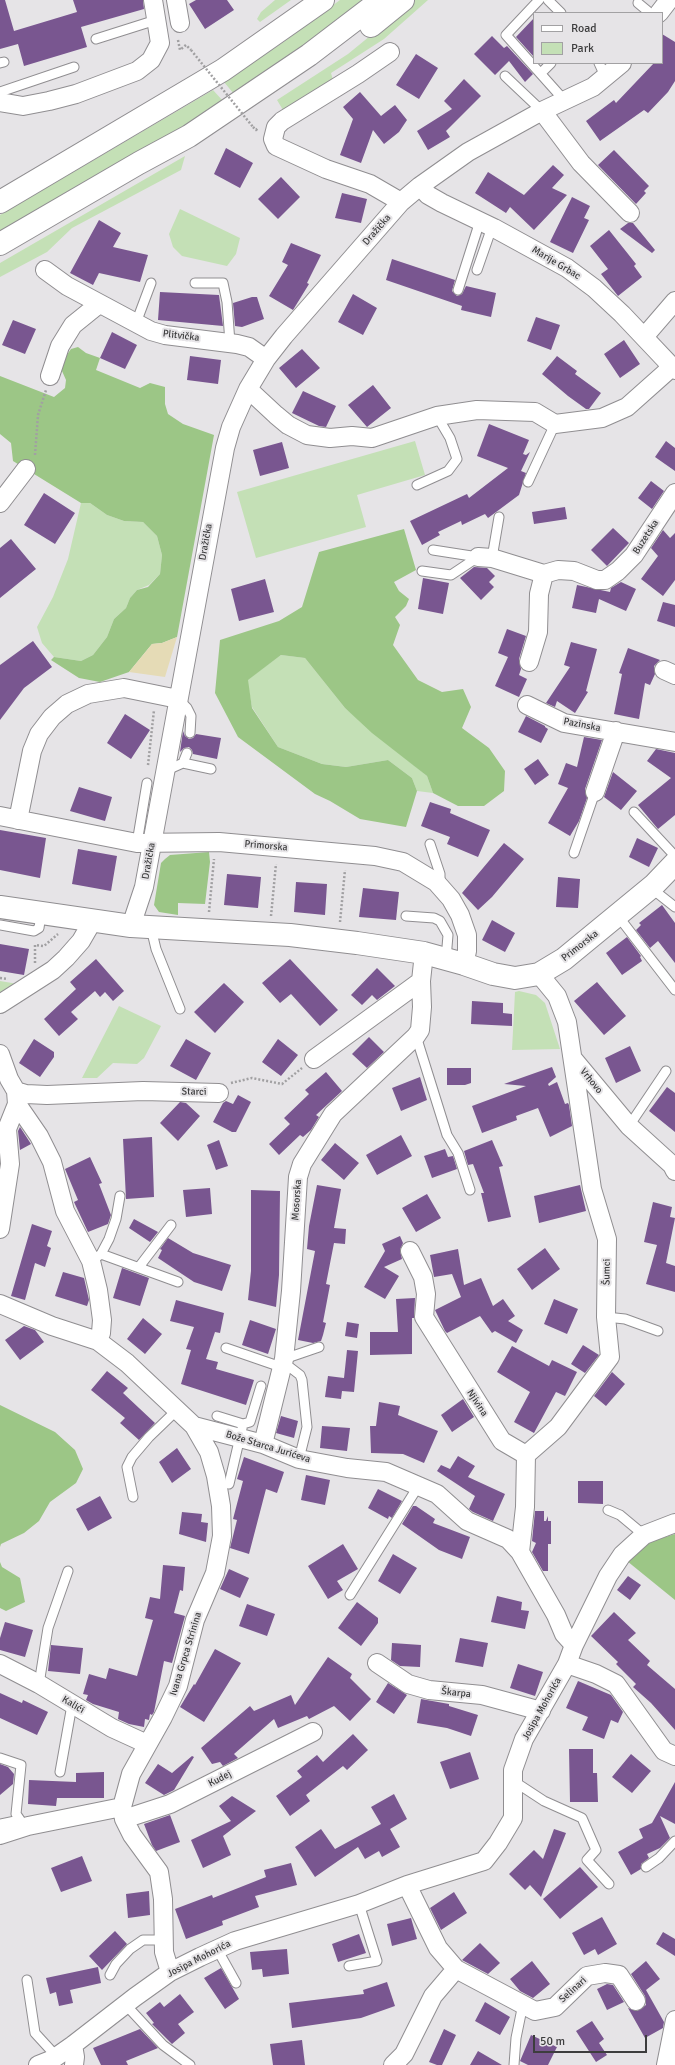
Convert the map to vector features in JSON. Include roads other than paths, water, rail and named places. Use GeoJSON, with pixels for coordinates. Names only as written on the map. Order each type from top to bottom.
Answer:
{"type":"FeatureCollection","features":[{"type":"Feature","properties":{"kind":"main road"},"geometry":{"type":"LineString","coordinates":[[223,70],[239,50],[250,40],[303,0]]}},
{"type":"Feature","properties":{"kind":"main road"},"geometry":{"type":"LineString","coordinates":[[0,202],[223,70],[323,0]]}},
{"type":"Feature","properties":{"kind":"main road"},"geometry":{"type":"LineString","coordinates":[[0,244],[138,163],[189,136],[309,56],[381,0]]}},
{"type":"Feature","properties":{"kind":"main road"},"geometry":{"type":"LineString","coordinates":[[189,136],[220,124],[292,83],[358,36],[403,0]]}},
{"type":"Feature","properties":{"kind":"main road","name":"Primorska"},"geometry":{"type":"LineString","coordinates":[[0,907],[92,922],[141,927],[290,935],[424,953],[455,961],[493,974],[515,978],[538,974],[564,960],[651,888],[675,863]]}},
{"type":"Feature","properties":{"kind":"street"},"geometry":{"type":"LineString","coordinates":[[0,102],[23,106],[48,101],[83,91],[137,71],[151,60],[160,43],[153,0]]}},
{"type":"Feature","properties":{"kind":"street"},"geometry":{"type":"LineString","coordinates":[[176,0],[180,23]]}},
{"type":"Feature","properties":{"kind":"street"},"geometry":{"type":"LineString","coordinates":[[661,12],[669,0]]}},
{"type":"Feature","properties":{"kind":"street"},"geometry":{"type":"LineString","coordinates":[[390,52],[282,121],[276,127],[273,139],[276,146],[326,169],[370,184],[401,202]]}},
{"type":"Feature","properties":{"kind":"street","name":"Dražička"},"geometry":{"type":"LineString","coordinates":[[141,927],[145,843],[165,771],[225,448],[231,427],[248,389],[266,359],[401,202],[420,186],[468,152],[542,111],[593,87],[602,70],[619,64]]}},
{"type":"Feature","properties":{"kind":"street"},"geometry":{"type":"LineString","coordinates":[[542,111],[581,163],[630,213]]}},
{"type":"Feature","properties":{"kind":"street","name":"Marije Grbac"},"geometry":{"type":"LineString","coordinates":[[420,186],[428,195],[442,204],[486,224],[567,268],[594,288],[671,361],[627,407],[602,418],[555,424]]}},
{"type":"Feature","properties":{"kind":"street","name":"Plitvička"},"geometry":{"type":"LineString","coordinates":[[45,270],[67,286],[99,304],[136,323],[165,335],[230,343],[249,347],[266,359]]}},
{"type":"Feature","properties":{"kind":"street"},"geometry":{"type":"LineString","coordinates":[[644,337],[675,301]]}},
{"type":"Feature","properties":{"kind":"street"},"geometry":{"type":"LineString","coordinates":[[50,376],[60,346],[73,325],[99,304]]}},
{"type":"Feature","properties":{"kind":"street"},"geometry":{"type":"LineString","coordinates":[[248,389],[288,425],[307,435],[330,438],[352,436],[372,438],[437,416],[477,410],[535,412],[555,424]]}},
{"type":"Feature","properties":{"kind":"street"},"geometry":{"type":"LineString","coordinates":[[0,503],[26,469]]}},
{"type":"Feature","properties":{"kind":"street","name":"Buzetska"},"geometry":{"type":"LineString","coordinates":[[485,558],[544,574],[558,570],[574,571],[597,580],[605,580],[618,571],[634,556],[675,493]]}},
{"type":"Feature","properties":{"kind":"street"},"geometry":{"type":"LineString","coordinates":[[529,662],[538,632],[539,594],[544,574]]}},
{"type":"Feature","properties":{"kind":"street"},"geometry":{"type":"LineString","coordinates":[[18,820],[32,751],[39,734],[52,717],[67,704],[88,694],[103,690],[124,688],[178,699]]}},
{"type":"Feature","properties":{"kind":"street","name":"Pazinska"},"geometry":{"type":"LineString","coordinates":[[527,704],[564,723],[675,742]]}},
{"type":"Feature","properties":{"kind":"street"},"geometry":{"type":"LineString","coordinates":[[595,792],[616,731]]}},
{"type":"Feature","properties":{"kind":"street","name":"Primorska"},"geometry":{"type":"LineString","coordinates":[[0,816],[145,843],[190,841],[219,842],[376,856],[407,864],[436,882],[452,899],[460,915],[467,935],[467,952],[455,961]]}},
{"type":"Feature","properties":{"kind":"street"},"geometry":{"type":"LineString","coordinates":[[0,1004],[53,970],[82,941],[92,922]]}},
{"type":"Feature","properties":{"kind":"street"},"geometry":{"type":"LineString","coordinates":[[416,1036],[420,1030],[422,1008],[421,981],[424,953]]}},
{"type":"Feature","properties":{"kind":"street","name":"Vrhovo"},"geometry":{"type":"LineString","coordinates":[[538,974],[557,996],[567,1022],[574,1060],[630,1126],[674,1167]]}},
{"type":"Feature","properties":{"kind":"street"},"geometry":{"type":"LineString","coordinates":[[314,1059],[421,981]]}},
{"type":"Feature","properties":{"kind":"street","name":"Mosorska"},"geometry":{"type":"LineString","coordinates":[[263,1444],[283,1363],[291,1292],[298,1177],[302,1164],[333,1114],[416,1036]]}},
{"type":"Feature","properties":{"kind":"street"},"geometry":{"type":"LineString","coordinates":[[0,1054],[17,1097],[52,1162],[65,1211],[96,1257],[102,1320],[101,1333],[98,1340]]}},
{"type":"Feature","properties":{"kind":"street","name":"Šumci"},"geometry":{"type":"LineString","coordinates":[[526,1455],[558,1427],[610,1357],[606,1317],[607,1238],[592,1189],[574,1060]]}},
{"type":"Feature","properties":{"kind":"street","name":"Starci"},"geometry":{"type":"LineString","coordinates":[[17,1097],[26,1094],[47,1095],[143,1091],[219,1093]]}},
{"type":"Feature","properties":{"kind":"street"},"geometry":{"type":"LineString","coordinates":[[0,1229],[10,1164],[7,1128],[17,1097]]}},
{"type":"Feature","properties":{"kind":"street","name":"Njivina"},"geometry":{"type":"LineString","coordinates":[[410,1251],[423,1277],[426,1294],[424,1317],[502,1441],[526,1455]]}},
{"type":"Feature","properties":{"kind":"street","name":"Bože Starca Jurićeva"},"geometry":{"type":"LineString","coordinates":[[0,1304],[52,1326],[98,1340],[127,1363],[194,1426],[241,1431],[263,1444],[299,1459],[347,1468],[386,1472],[437,1494],[467,1521],[514,1546]]}},
{"type":"Feature","properties":{"kind":"street","name":"Ivana Grpca Strinina"},"geometry":{"type":"LineString","coordinates":[[123,1813],[131,1774],[164,1717],[178,1686],[195,1620],[215,1573],[222,1536],[221,1506],[216,1476],[209,1452],[194,1426]]}},
{"type":"Feature","properties":{"kind":"street"},"geometry":{"type":"LineString","coordinates":[[526,1455],[525,1507],[514,1546],[556,1615],[564,1634],[574,1645]]}},
{"type":"Feature","properties":{"kind":"street","name":"Josipa Mohorića"},"geometry":{"type":"LineString","coordinates":[[38,2065],[57,2057],[125,2004],[170,1972],[217,1949],[286,1924],[359,1904],[407,1885],[484,1861],[498,1843],[513,1818],[513,1770],[524,1739],[567,1664],[574,1645],[608,1576],[622,1555],[644,1535],[675,1523]]}},
{"type":"Feature","properties":{"kind":"street","name":"Škarpa"},"geometry":{"type":"LineString","coordinates":[[377,1663],[408,1684],[430,1690],[482,1695],[540,1711]]}},
{"type":"Feature","properties":{"kind":"street","name":"Kalići"},"geometry":{"type":"LineString","coordinates":[[0,1664],[39,1684],[112,1728],[147,1744]]}},
{"type":"Feature","properties":{"kind":"street"},"geometry":{"type":"LineString","coordinates":[[567,1664],[596,1674],[616,1684],[664,1751],[675,1756]]}},
{"type":"Feature","properties":{"kind":"street","name":"Kudej"},"geometry":{"type":"LineString","coordinates":[[123,1813],[170,1804],[313,1732]]}},
{"type":"Feature","properties":{"kind":"street"},"geometry":{"type":"LineString","coordinates":[[0,1834],[23,1823],[123,1813],[132,1835],[159,1872],[162,1899],[164,1952],[170,1972]]}},
{"type":"Feature","properties":{"kind":"street","name":"Selinari"},"geometry":{"type":"LineString","coordinates":[[407,1885],[438,1948],[456,1969],[535,2011],[555,2007],[587,1976],[605,1973],[619,1975],[636,2001]]}},
{"type":"Feature","properties":{"kind":"street"},"geometry":{"type":"LineString","coordinates":[[393,2065],[404,2054],[433,1996],[456,1969]]}},
{"type":"Feature","properties":{"kind":"street"},"geometry":{"type":"LineString","coordinates":[[666,2065],[675,2020]]}},
{"type":"Feature","properties":{"kind":"street"},"geometry":{"type":"LineString","coordinates":[[73,2045],[75,2057],[74,2065]]}},
{"type":"Feature","properties":{"kind":"lane"},"geometry":{"type":"LineString","coordinates":[[533,64],[506,35],[539,0]]}},
{"type":"Feature","properties":{"kind":"lane"},"geometry":{"type":"LineString","coordinates":[[548,0],[560,12]]}},
{"type":"Feature","properties":{"kind":"lane"},"geometry":{"type":"LineString","coordinates":[[638,3],[649,12]]}},
{"type":"Feature","properties":{"kind":"lane"},"geometry":{"type":"LineString","coordinates":[[96,39],[156,20]]}},
{"type":"Feature","properties":{"kind":"lane"},"geometry":{"type":"LineString","coordinates":[[533,64],[564,100]]}},
{"type":"Feature","properties":{"kind":"lane"},"geometry":{"type":"LineString","coordinates":[[542,73],[550,64]]}},
{"type":"Feature","properties":{"kind":"lane"},"geometry":{"type":"LineString","coordinates":[[0,92],[74,67]]}},
{"type":"Feature","properties":{"kind":"lane"},"geometry":{"type":"LineString","coordinates":[[505,76],[542,111]]}},
{"type":"Feature","properties":{"kind":"lane"},"geometry":{"type":"LineString","coordinates":[[477,270],[486,224]]}},
{"type":"Feature","properties":{"kind":"lane"},"geometry":{"type":"LineString","coordinates":[[458,290],[486,224]]}},
{"type":"Feature","properties":{"kind":"lane"},"geometry":{"type":"LineString","coordinates":[[195,282],[223,283],[227,302],[230,343]]}},
{"type":"Feature","properties":{"kind":"lane"},"geometry":{"type":"LineString","coordinates":[[136,323],[151,283]]}},
{"type":"Feature","properties":{"kind":"lane"},"geometry":{"type":"LineString","coordinates":[[417,485],[448,470],[457,459],[450,438],[437,416]]}},
{"type":"Feature","properties":{"kind":"lane"},"geometry":{"type":"LineString","coordinates":[[528,482],[555,424]]}},
{"type":"Feature","properties":{"kind":"lane"},"geometry":{"type":"LineString","coordinates":[[422,571],[451,575],[485,558],[499,517]]}},
{"type":"Feature","properties":{"kind":"lane"},"geometry":{"type":"LineString","coordinates":[[433,550],[485,558]]}},
{"type":"Feature","properties":{"kind":"lane"},"geometry":{"type":"LineString","coordinates":[[178,699],[187,708],[191,716],[190,732]]}},
{"type":"Feature","properties":{"kind":"lane"},"geometry":{"type":"LineString","coordinates":[[183,763],[187,753]]}},
{"type":"Feature","properties":{"kind":"lane"},"geometry":{"type":"LineString","coordinates":[[165,771],[183,763],[211,769]]}},
{"type":"Feature","properties":{"kind":"lane"},"geometry":{"type":"LineString","coordinates":[[145,843],[147,783]]}},
{"type":"Feature","properties":{"kind":"lane"},"geometry":{"type":"LineString","coordinates":[[574,853],[595,792]]}},
{"type":"Feature","properties":{"kind":"lane"},"geometry":{"type":"LineString","coordinates":[[634,812],[675,856]]}},
{"type":"Feature","properties":{"kind":"lane"},"geometry":{"type":"LineString","coordinates":[[430,844],[440,874],[440,887]]}},
{"type":"Feature","properties":{"kind":"lane"},"geometry":{"type":"LineString","coordinates":[[651,888],[675,907]]}},
{"type":"Feature","properties":{"kind":"lane"},"geometry":{"type":"LineString","coordinates":[[0,925],[34,931],[39,928],[41,914]]}},
{"type":"Feature","properties":{"kind":"lane"},"geometry":{"type":"LineString","coordinates":[[406,916],[434,918],[440,922],[448,935],[455,961]]}},
{"type":"Feature","properties":{"kind":"lane"},"geometry":{"type":"LineString","coordinates":[[618,916],[675,990]]}},
{"type":"Feature","properties":{"kind":"lane"},"geometry":{"type":"LineString","coordinates":[[141,927],[156,949],[180,1009]]}},
{"type":"Feature","properties":{"kind":"lane"},"geometry":{"type":"LineString","coordinates":[[416,1036],[447,1135],[458,1153],[470,1190]]}},
{"type":"Feature","properties":{"kind":"lane"},"geometry":{"type":"LineString","coordinates":[[630,1126],[666,1071]]}},
{"type":"Feature","properties":{"kind":"lane"},"geometry":{"type":"LineString","coordinates":[[120,1196],[116,1219],[96,1257],[139,1267],[178,1282]]}},
{"type":"Feature","properties":{"kind":"lane"},"geometry":{"type":"LineString","coordinates":[[139,1267],[171,1225]]}},
{"type":"Feature","properties":{"kind":"lane"},"geometry":{"type":"LineString","coordinates":[[606,1317],[624,1320],[658,1331]]}},
{"type":"Feature","properties":{"kind":"lane"},"geometry":{"type":"LineString","coordinates":[[283,1363],[319,1347]]}},
{"type":"Feature","properties":{"kind":"lane"},"geometry":{"type":"LineString","coordinates":[[226,1348],[283,1363],[300,1374],[307,1427],[299,1459]]}},
{"type":"Feature","properties":{"kind":"lane"},"geometry":{"type":"LineString","coordinates":[[229,1484],[241,1431],[250,1422],[261,1386]]}},
{"type":"Feature","properties":{"kind":"lane"},"geometry":{"type":"LineString","coordinates":[[133,1498],[127,1467],[129,1462],[149,1437],[177,1410]]}},
{"type":"Feature","properties":{"kind":"lane"},"geometry":{"type":"LineString","coordinates":[[217,1416],[241,1431]]}},
{"type":"Feature","properties":{"kind":"lane"},"geometry":{"type":"LineString","coordinates":[[350,1595],[419,1485]]}},
{"type":"Feature","properties":{"kind":"lane"},"geometry":{"type":"LineString","coordinates":[[608,1510],[620,1515],[644,1535]]}},
{"type":"Feature","properties":{"kind":"lane"},"geometry":{"type":"LineString","coordinates":[[39,1684],[48,1628],[68,1571]]}},
{"type":"Feature","properties":{"kind":"lane"},"geometry":{"type":"LineString","coordinates":[[60,1772],[72,1705]]}},
{"type":"Feature","properties":{"kind":"lane"},"geometry":{"type":"LineString","coordinates":[[0,1758],[21,1765],[16,1814],[23,1823]]}},
{"type":"Feature","properties":{"kind":"lane"},"geometry":{"type":"LineString","coordinates":[[512,1780],[544,1801],[582,1818],[596,1850],[587,1860],[609,1884]]}},
{"type":"Feature","properties":{"kind":"lane"},"geometry":{"type":"LineString","coordinates":[[0,1824],[23,1823]]}},
{"type":"Feature","properties":{"kind":"lane"},"geometry":{"type":"LineString","coordinates":[[646,1866],[659,1858],[675,1841]]}},
{"type":"Feature","properties":{"kind":"lane"},"geometry":{"type":"LineString","coordinates":[[349,1966],[377,1961],[359,1904]]}},
{"type":"Feature","properties":{"kind":"lane"},"geometry":{"type":"LineString","coordinates":[[110,1975],[116,1964],[139,1943],[144,1940],[163,1940]]}},
{"type":"Feature","properties":{"kind":"lane"},"geometry":{"type":"LineString","coordinates":[[217,1949],[236,1982]]}},
{"type":"Feature","properties":{"kind":"lane"},"geometry":{"type":"LineString","coordinates":[[27,1980],[35,2033],[57,2057]]}},
{"type":"Feature","properties":{"kind":"lane"},"geometry":{"type":"LineString","coordinates":[[125,2004],[163,2045],[190,2065]]}},
{"type":"Feature","properties":{"kind":"lane"},"geometry":{"type":"LineString","coordinates":[[514,2065],[516,2038],[523,2004]]}}]}
